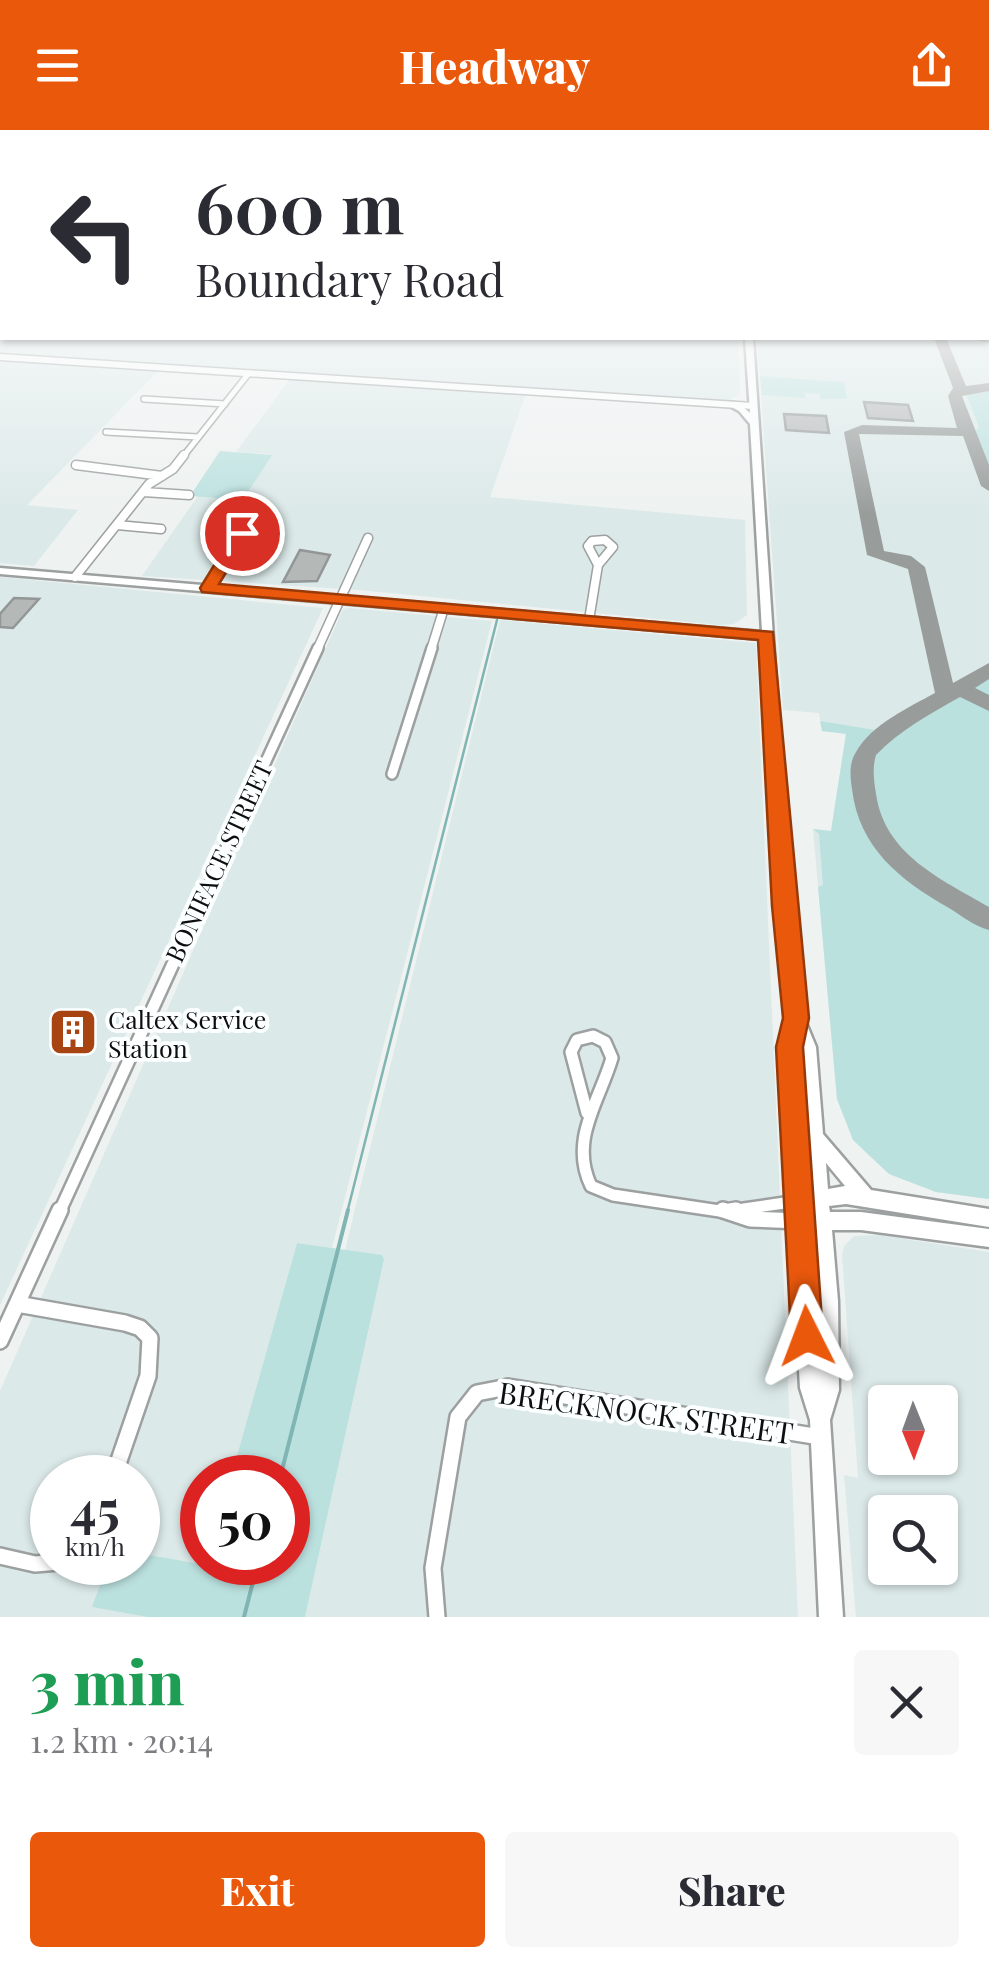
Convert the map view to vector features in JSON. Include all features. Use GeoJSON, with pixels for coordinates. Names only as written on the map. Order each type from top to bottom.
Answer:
{"type":"FeatureCollection","features":[{"type":"Feature","properties":{"kind":"main road"},"geometry":{"type":"LineString","coordinates":[[752,376],[784,906],[796,1018],[808,1048],[822,1220],[830,1357],[829,1390],[820,1428]]}},
{"type":"Feature","properties":{"kind":"main road"},"geometry":{"type":"LineString","coordinates":[[730,404],[751,416],[755,427]]}},
{"type":"Feature","properties":{"kind":"main road"},"geometry":{"type":"LineString","coordinates":[[0,571],[731,633],[766,630]]}},
{"type":"Feature","properties":{"kind":"main road"},"geometry":{"type":"LineString","coordinates":[[796,1018],[790,1047],[799,1211],[810,1388],[820,1428],[831,1617]]}},
{"type":"Feature","properties":{"kind":"main road"},"geometry":{"type":"LineString","coordinates":[[816,1138],[865,1197]]}},
{"type":"Feature","properties":{"kind":"main road"},"geometry":{"type":"LineString","coordinates":[[799,1211],[820,1197],[865,1197],[989,1218]]}},
{"type":"Feature","properties":{"kind":"main road"},"geometry":{"type":"LineString","coordinates":[[799,1211],[822,1220],[861,1220],[989,1238]]}},
{"type":"Feature","properties":{"kind":"street"},"geometry":{"type":"LineString","coordinates":[[75,577],[144,492],[172,470],[246,376]]}},
{"type":"Feature","properties":{"kind":"street"},"geometry":{"type":"LineString","coordinates":[[302,376],[754,406]]}},
{"type":"Feature","properties":{"kind":"street"},"geometry":{"type":"LineString","coordinates":[[144,398],[224,404]]}},
{"type":"Feature","properties":{"kind":"street"},"geometry":{"type":"LineString","coordinates":[[106,432],[198,437]]}},
{"type":"Feature","properties":{"kind":"street"},"geometry":{"type":"LineString","coordinates":[[76,465],[162,476]]}},
{"type":"Feature","properties":{"kind":"street"},"geometry":{"type":"LineString","coordinates":[[144,492],[189,495]]}},
{"type":"Feature","properties":{"kind":"street"},"geometry":{"type":"LineString","coordinates":[[117,525],[162,529]]}},
{"type":"Feature","properties":{"kind":"street"},"geometry":{"type":"LineString","coordinates":[[208,588],[242,533]]}},
{"type":"Feature","properties":{"kind":"street","name":"BONIFACE STREET"},"geometry":{"type":"LineString","coordinates":[[0,1341],[368,538]]}},
{"type":"Feature","properties":{"kind":"street"},"geometry":{"type":"LineString","coordinates":[[589,620],[598,565]]}},
{"type":"Feature","properties":{"kind":"street"},"geometry":{"type":"LineString","coordinates":[[392,774],[444,608]]}},
{"type":"Feature","properties":{"kind":"street"},"geometry":{"type":"LineString","coordinates":[[587,1113],[570,1052],[577,1040],[588,1036],[605,1042],[612,1058],[587,1113],[582,1166],[588,1182],[613,1194],[730,1211],[750,1219],[799,1211]]}},
{"type":"Feature","properties":{"kind":"street"},"geometry":{"type":"LineString","coordinates":[[16,1304],[125,1323],[140,1328],[150,1338],[148,1376],[121,1455]]}},
{"type":"Feature","properties":{"kind":"street","name":"BRECKNOCK STREET"},"geometry":{"type":"LineString","coordinates":[[438,1617],[432,1568],[458,1418],[472,1395],[508,1387],[820,1428]]}},
{"type":"Feature","properties":{"kind":"street"},"geometry":{"type":"LineString","coordinates":[[0,1556],[30,1563]]}},
{"type":"Feature","properties":{"kind":"shaded area"},"geometry":{"type":"Polygon","coordinates":[[[0,376],[153,376],[27,505],[78,510],[34,566],[0,563],[0,376]]]}},
{"type":"Feature","properties":{"kind":"shaded area"},"geometry":{"type":"Polygon","coordinates":[[[292,376],[739,376],[740,394],[730,400],[528,388],[490,497],[745,520],[747,615],[734,624],[720,625],[359,590],[142,576],[198,496],[244,500],[271,454],[236,452],[292,376]]]}},
{"type":"Feature","properties":{"kind":"shaded area"},"geometry":{"type":"Polygon","coordinates":[[[760,376],[989,376],[989,1199],[936,1192],[889,1174],[853,1140],[837,1099],[813,829],[831,831],[846,733],[822,731],[819,713],[783,710],[760,376]]]}},
{"type":"Feature","properties":{"kind":"shaded area"},"geometry":{"type":"Polygon","coordinates":[[[760,376],[766,376],[844,382],[847,399],[821,399],[819,394],[805,393],[805,398],[762,395],[760,376]]]}},
{"type":"Feature","properties":{"kind":"shaded area"},"geometry":{"type":"Polygon","coordinates":[[[989,389],[989,472],[974,433],[979,427],[966,394],[989,389]]]}},
{"type":"Feature","properties":{"kind":"shaded area"},"geometry":{"type":"Polygon","coordinates":[[[220,451],[272,455],[243,500],[190,496],[220,451]]]}},
{"type":"Feature","properties":{"kind":"shaded area"},"geometry":{"type":"Polygon","coordinates":[[[0,577],[323,608],[0,1305],[0,577]]]}},
{"type":"Feature","properties":{"kind":"shaded area"},"geometry":{"type":"Polygon","coordinates":[[[343,609],[492,621],[332,1248],[297,1243],[237,1455],[180,1455],[180,1560],[160,1557],[160,1455],[30,1455],[30,1585],[100,1585],[93,1607],[147,1617],[0,1617],[0,1391],[343,609]]]}},
{"type":"Feature","properties":{"kind":"shaded area"},"geometry":{"type":"Polygon","coordinates":[[[500,620],[756,643],[798,1617],[305,1617],[384,1261],[381,1255],[345,1250],[500,620]]]}},
{"type":"Feature","properties":{"kind":"shaded area"},"geometry":{"type":"Polygon","coordinates":[[[989,672],[989,1199],[936,1192],[889,1174],[853,1140],[837,1099],[818,887],[823,885],[819,834],[813,829],[831,831],[846,734],[822,731],[820,721],[875,730],[879,735],[870,745],[879,748],[989,672]]]}},
{"type":"Feature","properties":{"kind":"shaded area"},"geometry":{"type":"Polygon","coordinates":[[[879,1235],[989,1252],[989,1617],[856,1617],[844,1475],[858,1478],[844,1246],[854,1236],[879,1235]]]}},
{"type":"Feature","properties":{"kind":"shaded area"},"geometry":{"type":"Polygon","coordinates":[[[297,1243],[382,1255],[305,1617],[147,1617],[92,1607],[100,1585],[160,1585],[160,1557],[180,1560],[180,1585],[310,1585],[310,1455],[237,1455],[297,1243]]]}},
{"type":"Feature","properties":{"kind":"building"},"geometry":{"type":"Polygon","coordinates":[[[864,402],[908,405],[913,421],[868,418],[864,402]]]}},
{"type":"Feature","properties":{"kind":"building"},"geometry":{"type":"Polygon","coordinates":[[[784,414],[826,416],[829,433],[786,430],[784,414]]]}},
{"type":"Feature","properties":{"kind":"building"},"geometry":{"type":"Polygon","coordinates":[[[300,550],[330,555],[317,581],[283,582],[300,550]]]}},
{"type":"Feature","properties":{"kind":"building"},"geometry":{"type":"Polygon","coordinates":[[[14,598],[39,599],[13,628],[0,627],[0,614],[14,598]]]}},
{"type":"Feature","properties":{"kind":"waterway"},"geometry":{"type":"LineString","coordinates":[[347,1213],[497,620]]}},
{"type":"Feature","properties":{"kind":"waterway"},"geometry":{"type":"LineString","coordinates":[[286,1455],[348,1210]]}},
{"type":"Feature","properties":{"kind":"waterway"},"geometry":{"type":"LineString","coordinates":[[244,1617],[252,1585]]}},
{"type":"Feature","properties":{"kind":"taxiway"},"geometry":{"type":"LineString","coordinates":[[955,376],[959,391]]}},
{"type":"Feature","properties":{"kind":"taxiway"},"geometry":{"type":"LineString","coordinates":[[959,391],[989,387]]}},
{"type":"Feature","properties":{"kind":"taxiway"},"geometry":{"type":"LineString","coordinates":[[959,391],[955,396],[989,486]]}},
{"type":"Feature","properties":{"kind":"taxiway"},"geometry":{"type":"LineString","coordinates":[[945,692],[916,567],[905,560],[876,555],[851,432],[862,429],[951,434],[962,432],[966,426]]}},
{"type":"Feature","properties":{"kind":"taxiway"},"geometry":{"type":"LineString","coordinates":[[989,669],[893,727],[868,750],[862,767],[867,812],[876,834],[890,852],[926,882],[989,920]]}},
{"type":"Feature","properties":{"kind":"taxiway"},"geometry":{"type":"LineString","coordinates":[[961,689],[989,704]]}},
{"type":"Feature","properties":{"kind":"place","name":"Caltex Service Station"},"geometry":{"type":"Point","coordinates":[73,1032]}},
{"type":"Feature","properties":{"kind":"route"},"geometry":{"type":"LineString","coordinates":[[242,533],[208,588],[766,636],[784,906],[796,1018],[790,1047],[807,1336]]}}]}
